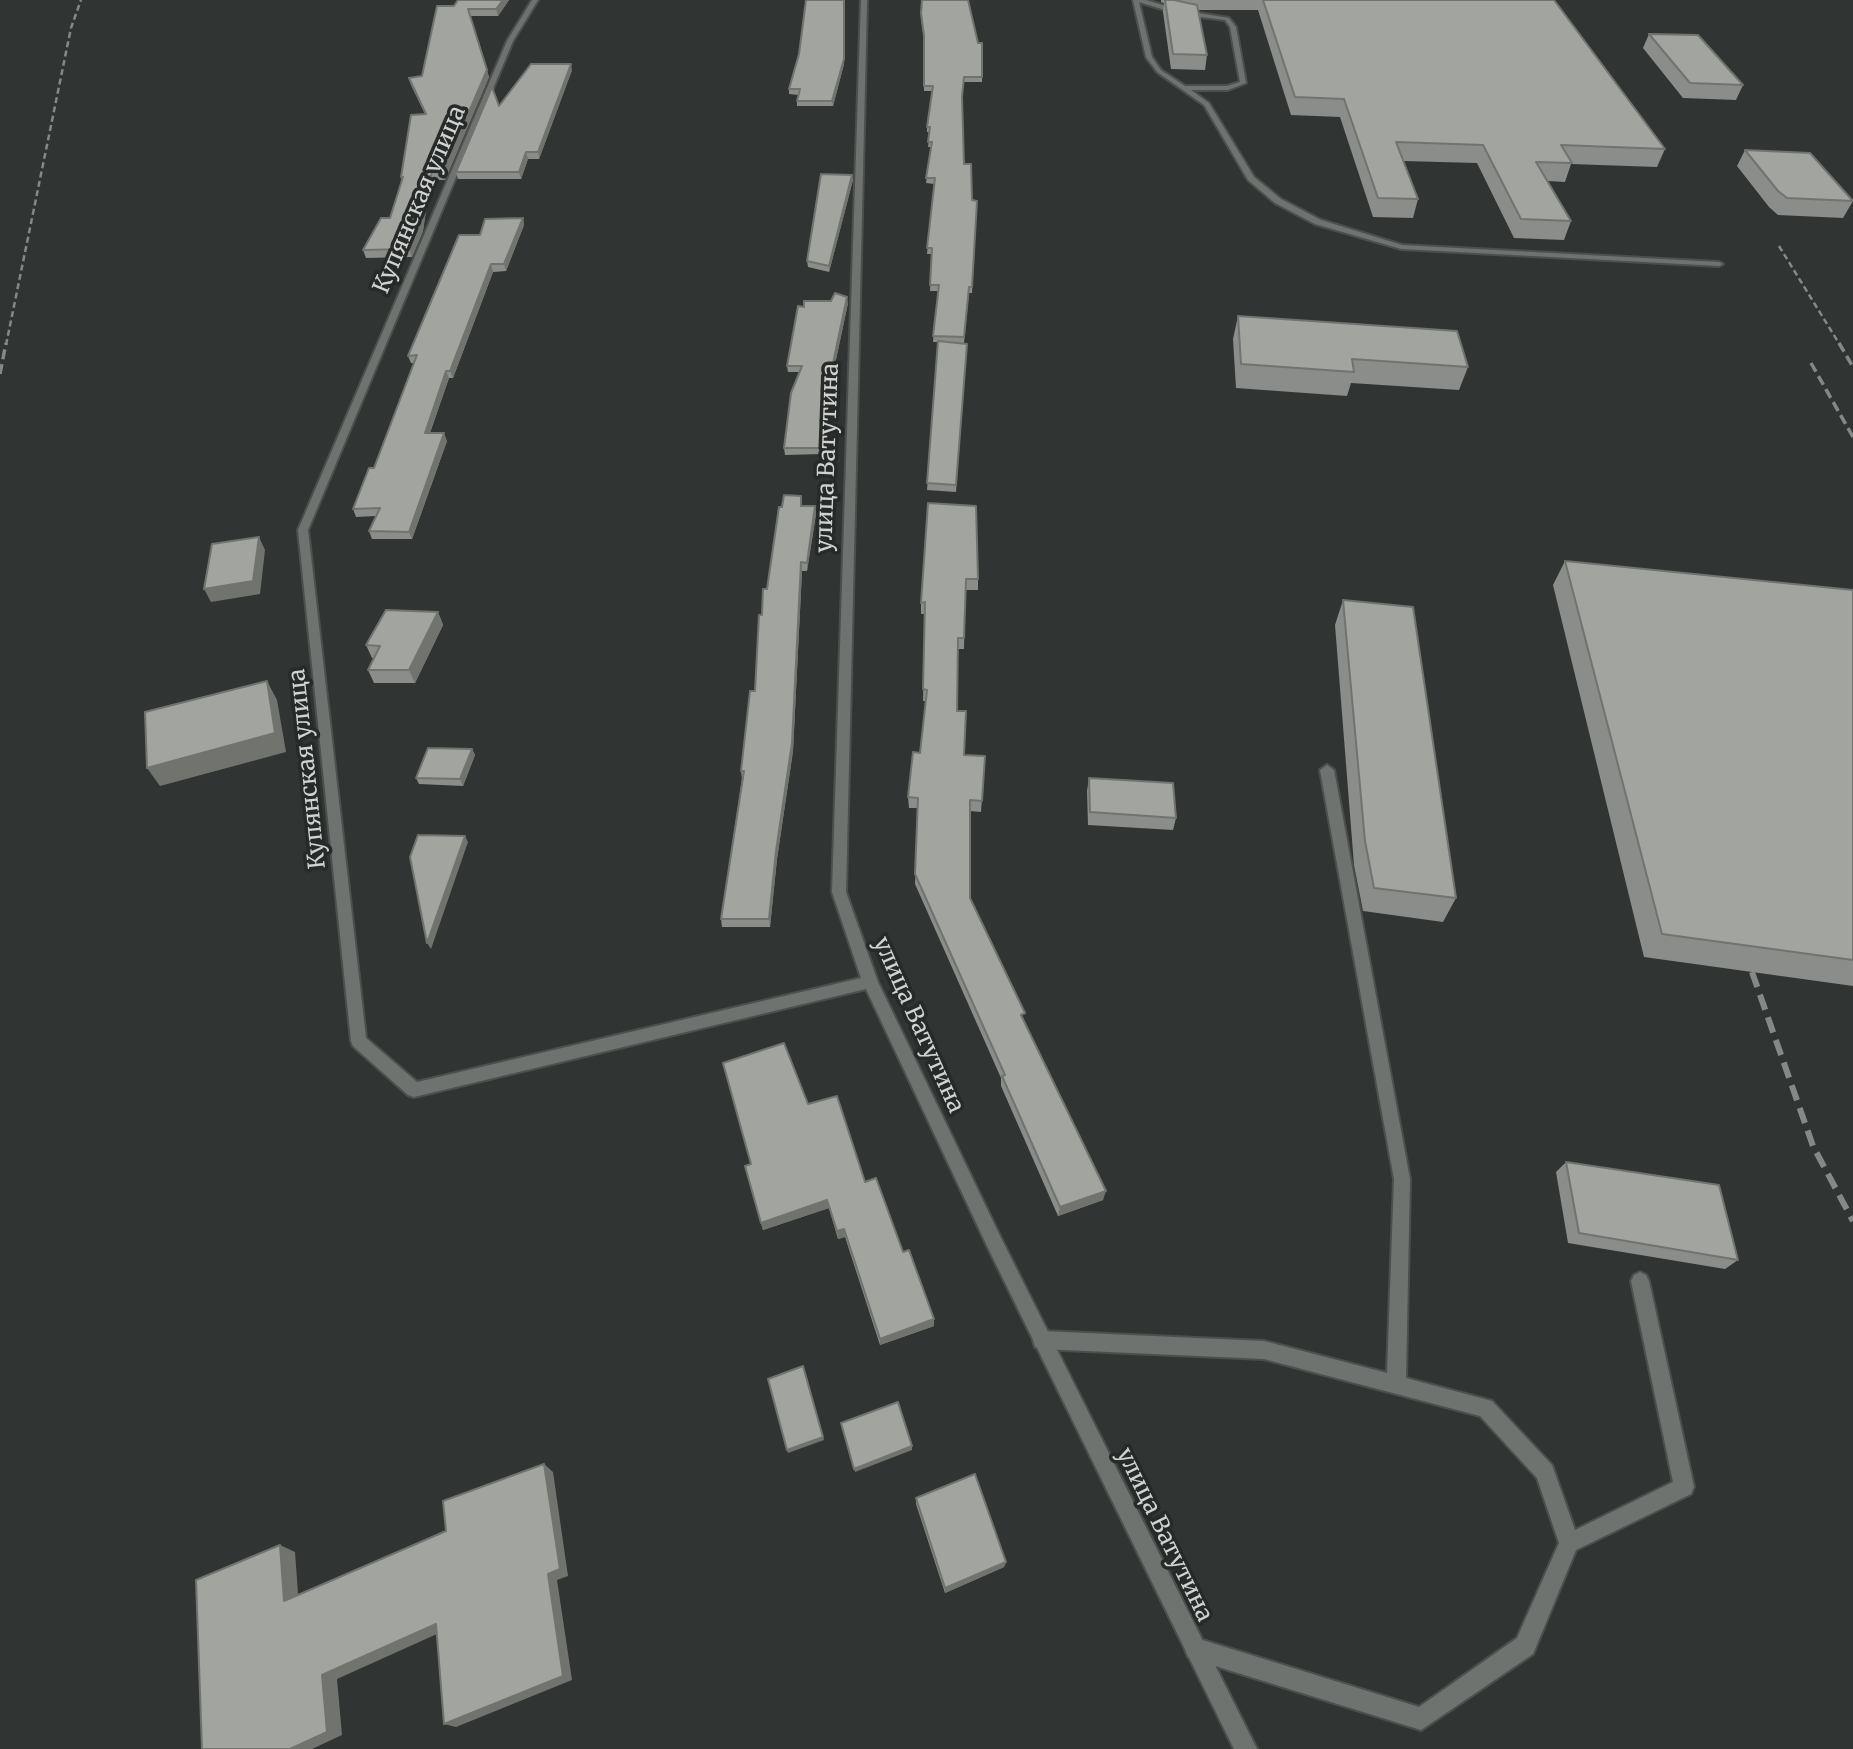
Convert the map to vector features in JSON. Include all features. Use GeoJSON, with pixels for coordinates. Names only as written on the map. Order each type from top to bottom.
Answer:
{"type":"FeatureCollection","features":[{"type":"Feature","properties":{"kind":"street","name":"Купянская улица"},"geometry":{"type":"LineString","coordinates":[[535,0],[510,41],[303,530],[359,1041],[414,1090],[870,982]]}},
{"type":"Feature","properties":{"kind":"street","name":"улица Ватутина"},"geometry":{"type":"LineString","coordinates":[[864,0],[838,891],[870,982],[1042,1340],[1246,1749]]}},
{"type":"Feature","properties":{"kind":"street"},"geometry":{"type":"LineString","coordinates":[[1184,88],[1228,88],[1243,83],[1233,27],[1227,19],[1178,12],[1138,0],[1149,57],[1159,71],[1207,104],[1251,178],[1278,201],[1308,217],[1353,234],[1401,247],[1719,264]]}},
{"type":"Feature","properties":{"kind":"street"},"geometry":{"type":"LineString","coordinates":[[1327,770],[1402,1180],[1396,1384]]}},
{"type":"Feature","properties":{"kind":"street"},"geometry":{"type":"LineString","coordinates":[[1196,1649],[1422,1719],[1525,1646],[1569,1543],[1684,1487],[1640,1281]]}},
{"type":"Feature","properties":{"kind":"street"},"geometry":{"type":"LineString","coordinates":[[1042,1340],[1264,1350],[1485,1408],[1545,1472],[1569,1543]]}},
{"type":"Feature","properties":{"kind":"building"},"geometry":{"type":"Polygon","coordinates":[[[458,0],[503,0],[496,9],[468,9],[487,70],[443,172],[432,172],[431,176],[427,176],[421,223],[409,249],[363,250],[381,218],[390,218],[403,177],[411,115],[426,114],[409,78],[422,76],[437,6],[454,6],[458,0]]]}},
{"type":"Feature","properties":{"kind":"building"},"geometry":{"type":"Polygon","coordinates":[[[806,0],[844,0],[844,59],[832,101],[797,101],[800,89],[789,89],[799,54],[806,0]]]}},
{"type":"Feature","properties":{"kind":"building"},"geometry":{"type":"Polygon","coordinates":[[[922,0],[968,0],[978,43],[982,43],[982,77],[964,77],[962,97],[964,164],[971,164],[972,200],[977,201],[972,287],[969,287],[964,337],[933,336],[939,285],[930,285],[932,248],[927,248],[935,178],[926,178],[932,142],[928,142],[930,127],[927,127],[933,86],[924,86],[922,0]]]}},
{"type":"Feature","properties":{"kind":"building"},"geometry":{"type":"Polygon","coordinates":[[[1165,0],[1197,5],[1207,55],[1173,54],[1165,0]]]}},
{"type":"Feature","properties":{"kind":"building"},"geometry":{"type":"Polygon","coordinates":[[[1263,0],[1554,0],[1665,149],[1561,145],[1572,163],[1536,162],[1571,221],[1521,219],[1483,145],[1396,142],[1418,199],[1378,198],[1344,99],[1295,97],[1263,0]]]}},
{"type":"Feature","properties":{"kind":"building"},"geometry":{"type":"Polygon","coordinates":[[[1649,34],[1698,35],[1743,85],[1690,83],[1649,34]]]}},
{"type":"Feature","properties":{"kind":"building"},"geometry":{"type":"Polygon","coordinates":[[[531,64],[571,64],[538,152],[526,152],[519,172],[456,172],[492,87],[499,106],[531,64]]]}},
{"type":"Feature","properties":{"kind":"building"},"geometry":{"type":"Polygon","coordinates":[[[1745,150],[1810,153],[1853,201],[1787,198],[1778,191],[1745,150]]]}},
{"type":"Feature","properties":{"kind":"building"},"geometry":{"type":"Polygon","coordinates":[[[821,174],[852,175],[829,266],[807,261],[821,174]]]}},
{"type":"Feature","properties":{"kind":"building"},"geometry":{"type":"Polygon","coordinates":[[[523,218],[504,264],[491,264],[450,371],[446,371],[425,433],[444,433],[409,532],[369,531],[380,508],[353,509],[369,468],[374,468],[417,355],[408,356],[459,235],[480,235],[485,219],[523,218]]]}},
{"type":"Feature","properties":{"kind":"building"},"geometry":{"type":"Polygon","coordinates":[[[835,293],[847,297],[826,396],[822,448],[784,448],[791,393],[802,366],[787,366],[798,306],[804,307],[804,301],[831,301],[835,293]]]}},
{"type":"Feature","properties":{"kind":"building"},"geometry":{"type":"Polygon","coordinates":[[[1238,316],[1457,331],[1468,367],[1352,359],[1354,372],[1241,364],[1238,316]]]}},
{"type":"Feature","properties":{"kind":"building"},"geometry":{"type":"Polygon","coordinates":[[[938,341],[967,344],[956,485],[927,483],[938,341]]]}},
{"type":"Feature","properties":{"kind":"building"},"geometry":{"type":"Polygon","coordinates":[[[784,495],[801,496],[801,506],[815,506],[807,563],[801,562],[792,743],[769,919],[721,919],[744,771],[741,771],[750,691],[755,691],[759,615],[762,615],[763,589],[767,589],[779,507],[782,507],[784,495]]]}},
{"type":"Feature","properties":{"kind":"building"},"geometry":{"type":"Polygon","coordinates":[[[928,503],[976,506],[978,579],[966,579],[964,638],[958,638],[957,711],[966,711],[964,755],[985,756],[982,801],[970,800],[970,898],[1025,1013],[1021,1015],[1106,1191],[1060,1207],[1002,1076],[1005,1075],[915,874],[918,798],[908,797],[913,752],[920,753],[927,690],[923,689],[925,602],[921,603],[928,503]]]}},
{"type":"Feature","properties":{"kind":"building"},"geometry":{"type":"Polygon","coordinates":[[[259,537],[253,581],[204,589],[212,544],[259,537]]]}},
{"type":"Feature","properties":{"kind":"building"},"geometry":{"type":"Polygon","coordinates":[[[1565,561],[1853,590],[1853,960],[1662,934],[1565,561]]]}},
{"type":"Feature","properties":{"kind":"building"},"geometry":{"type":"Polygon","coordinates":[[[1343,600],[1413,607],[1456,898],[1374,888],[1365,841],[1343,600]]]}},
{"type":"Feature","properties":{"kind":"building"},"geometry":{"type":"Polygon","coordinates":[[[386,610],[438,612],[409,670],[368,670],[380,646],[366,645],[386,610]]]}},
{"type":"Feature","properties":{"kind":"building"},"geometry":{"type":"Polygon","coordinates":[[[267,681],[275,733],[147,768],[145,712],[267,681]]]}},
{"type":"Feature","properties":{"kind":"building"},"geometry":{"type":"Polygon","coordinates":[[[428,748],[472,749],[460,779],[416,778],[428,748]]]}},
{"type":"Feature","properties":{"kind":"building"},"geometry":{"type":"Polygon","coordinates":[[[1089,778],[1173,783],[1176,818],[1090,812],[1089,778]]]}},
{"type":"Feature","properties":{"kind":"building"},"geometry":{"type":"Polygon","coordinates":[[[418,835],[465,836],[427,943],[410,857],[418,835]]]}},
{"type":"Feature","properties":{"kind":"building"},"geometry":{"type":"Polygon","coordinates":[[[784,1043],[808,1104],[837,1096],[865,1182],[876,1178],[903,1252],[909,1250],[934,1319],[880,1339],[844,1229],[837,1231],[827,1200],[761,1223],[745,1166],[751,1164],[723,1063],[784,1043]]]}},
{"type":"Feature","properties":{"kind":"building"},"geometry":{"type":"Polygon","coordinates":[[[1566,1162],[1719,1185],[1738,1260],[1579,1233],[1566,1162]]]}},
{"type":"Feature","properties":{"kind":"building"},"geometry":{"type":"Polygon","coordinates":[[[803,1366],[823,1437],[787,1450],[768,1379],[803,1366]]]}},
{"type":"Feature","properties":{"kind":"building"},"geometry":{"type":"Polygon","coordinates":[[[898,1402],[912,1446],[854,1469],[841,1423],[898,1402]]]}},
{"type":"Feature","properties":{"kind":"building"},"geometry":{"type":"Polygon","coordinates":[[[544,1464],[560,1569],[548,1574],[563,1676],[444,1724],[436,1624],[322,1675],[327,1732],[290,1749],[202,1749],[196,1580],[280,1545],[284,1601],[446,1531],[443,1501],[544,1464]]]}},
{"type":"Feature","properties":{"kind":"building"},"geometry":{"type":"Polygon","coordinates":[[[975,1474],[1006,1562],[945,1588],[916,1498],[975,1474]]]}},
{"type":"Feature","properties":{"kind":"railway"},"geometry":{"type":"LineString","coordinates":[[6,345],[71,28],[81,0]]}},
{"type":"Feature","properties":{"kind":"railway"},"geometry":{"type":"LineString","coordinates":[[1779,246],[1840,345]]}},
{"type":"Feature","properties":{"kind":"railway"},"geometry":{"type":"LineString","coordinates":[[0,374],[6,343]]}},
{"type":"Feature","properties":{"kind":"railway"},"geometry":{"type":"LineString","coordinates":[[1839,343],[1853,367]]}},
{"type":"Feature","properties":{"kind":"railway"},"geometry":{"type":"LineString","coordinates":[[1811,363],[1853,437]]}},
{"type":"Feature","properties":{"kind":"railway"},"geometry":{"type":"LineString","coordinates":[[1752,972],[1813,1146],[1853,1221]]}}]}
